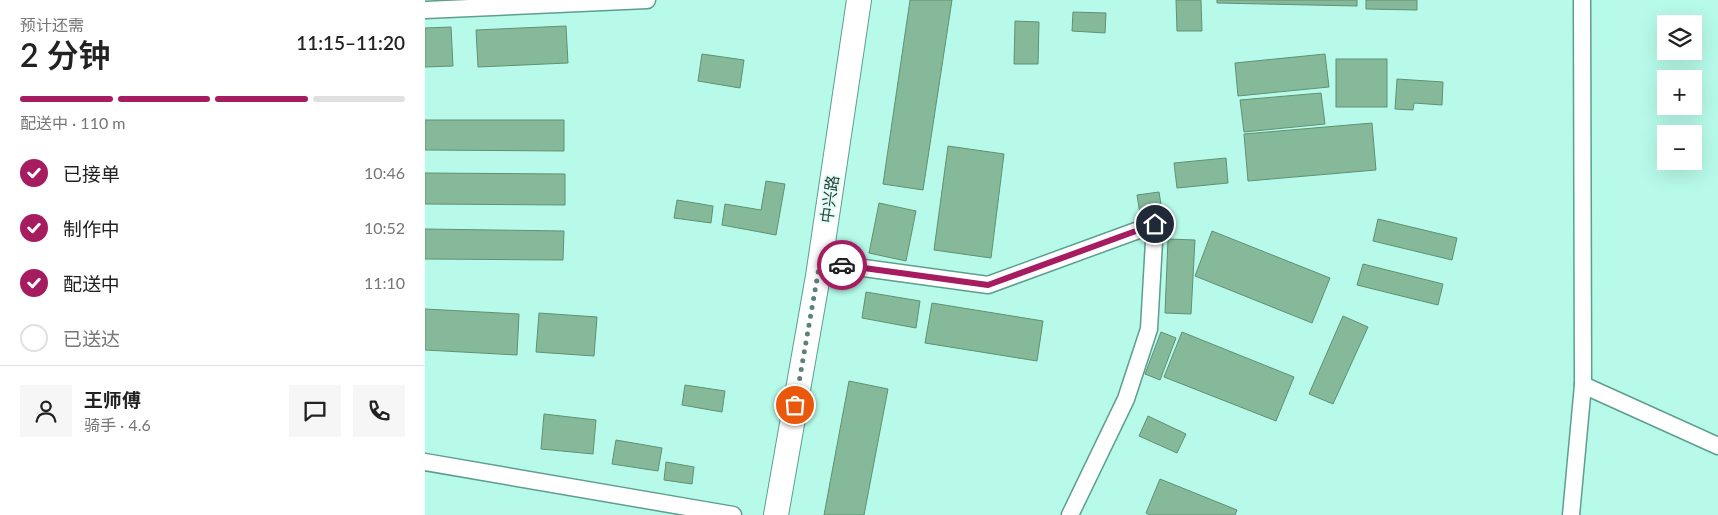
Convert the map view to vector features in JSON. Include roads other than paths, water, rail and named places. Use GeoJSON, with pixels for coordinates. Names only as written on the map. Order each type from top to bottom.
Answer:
{"type":"FeatureCollection","features":[{"type":"Feature","properties":{"kind":"main road","name":"中兴路"},"geometry":{"type":"LineString","coordinates":[[775,515],[820,262],[859,0]]}},
{"type":"Feature","properties":{"kind":"street"},"geometry":{"type":"LineString","coordinates":[[425,10],[647,0]]}},
{"type":"Feature","properties":{"kind":"street"},"geometry":{"type":"LineString","coordinates":[[1571,515],[1583,386],[1582,0]]}},
{"type":"Feature","properties":{"kind":"street"},"geometry":{"type":"LineString","coordinates":[[820,262],[988,285],[1155,224],[1149,329],[1126,399],[1070,515]]}},
{"type":"Feature","properties":{"kind":"street"},"geometry":{"type":"LineString","coordinates":[[1583,386],[1718,446]]}},
{"type":"Feature","properties":{"kind":"street"},"geometry":{"type":"LineString","coordinates":[[425,462],[733,515]]}}]}
